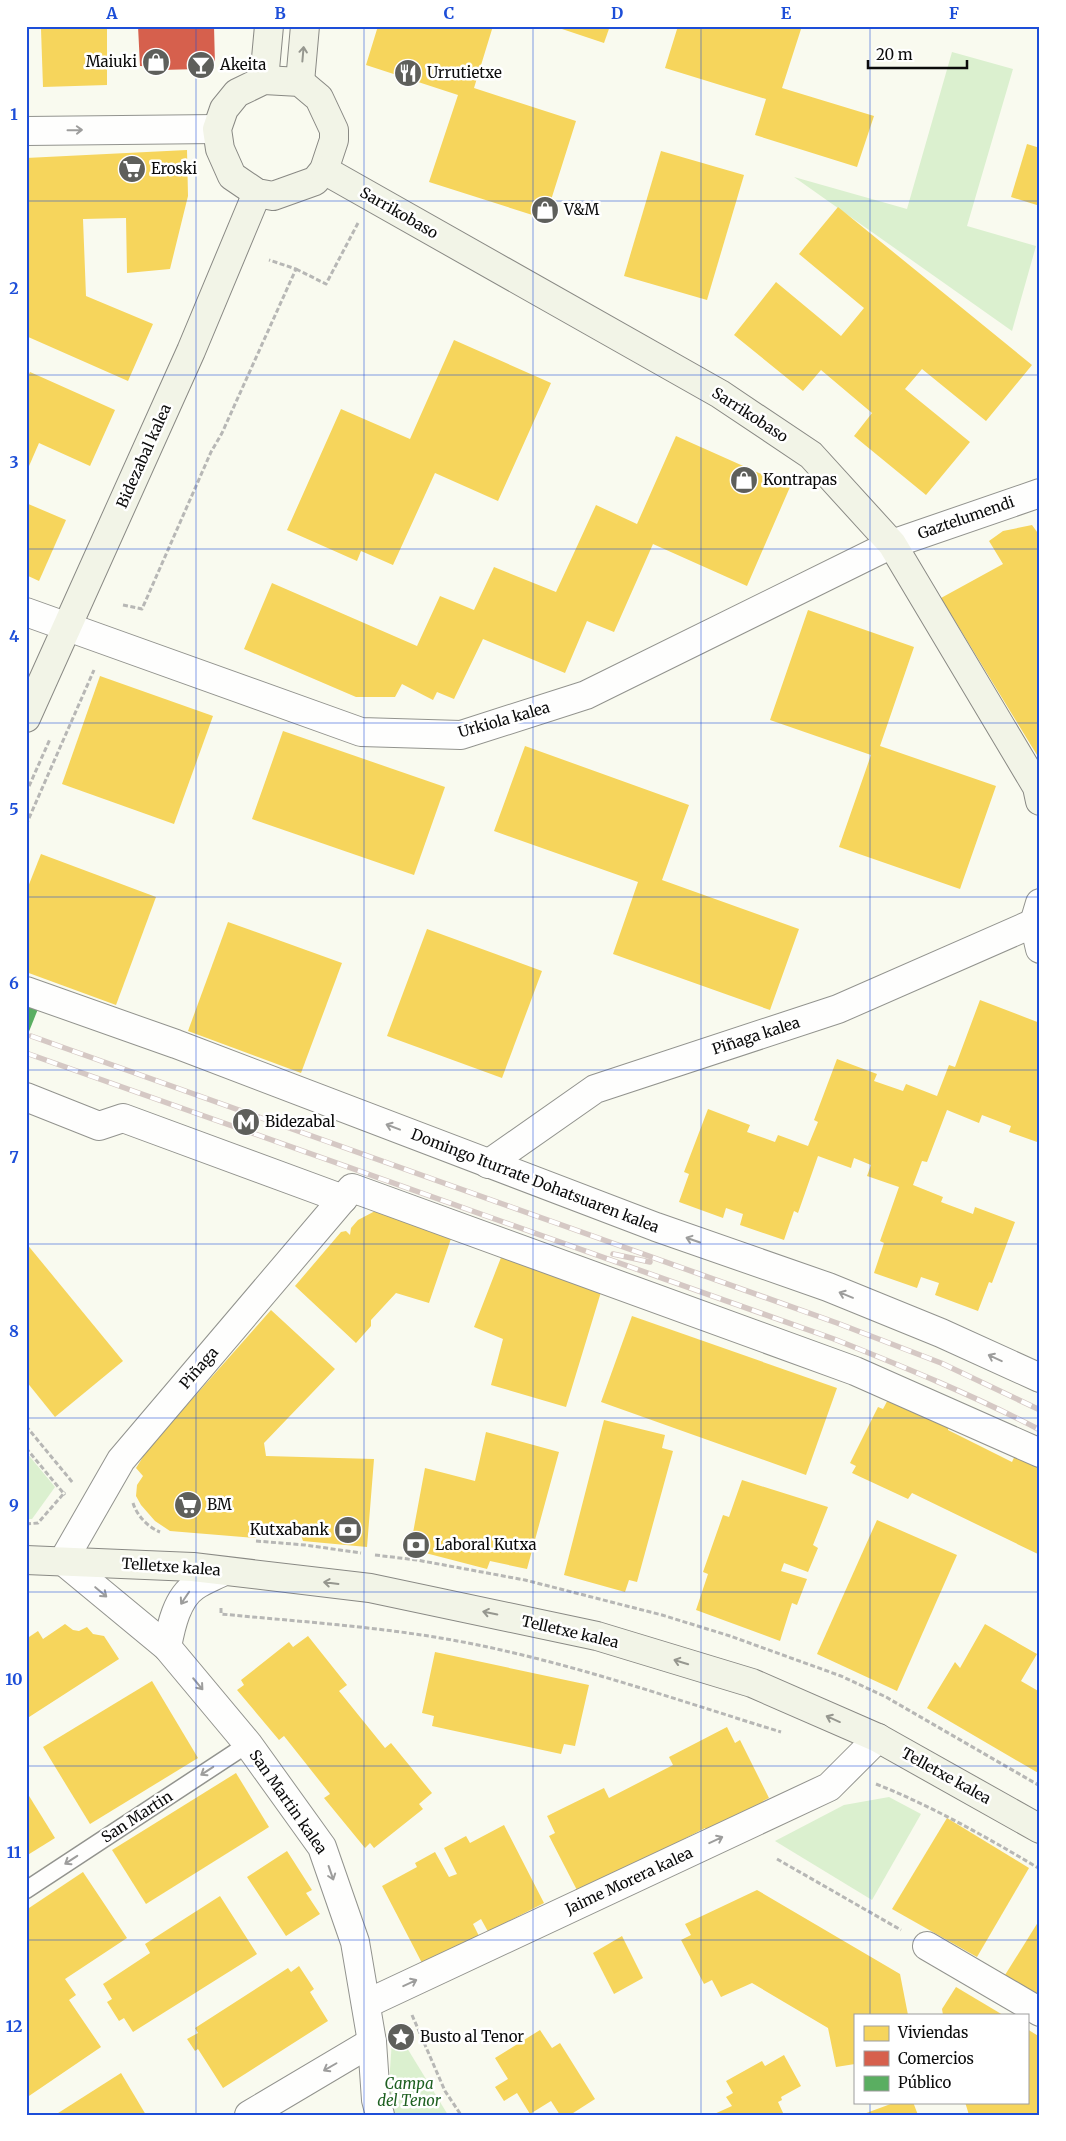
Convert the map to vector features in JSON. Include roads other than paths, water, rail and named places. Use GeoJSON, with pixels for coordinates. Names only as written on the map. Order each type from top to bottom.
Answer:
{"type":"FeatureCollection","features":[{"type":"Feature","properties":{"kind":"street"},"geometry":{"type":"LineString","coordinates":[[264,80],[269,26]]}},
{"type":"Feature","properties":{"kind":"street"},"geometry":{"type":"LineString","coordinates":[[300,82],[305,26]]}},
{"type":"Feature","properties":{"kind":"street"},"geometry":{"type":"LineString","coordinates":[[264,80],[300,82],[319,98],[334,130],[334,140],[324,170],[315,180],[273,196],[257,193],[232,176],[220,149],[218,128],[224,109],[237,94],[264,80]]}},
{"type":"Feature","properties":{"kind":"street"},"geometry":{"type":"LineString","coordinates":[[26,131],[218,128]]}},
{"type":"Feature","properties":{"kind":"street","name":"Sarrikobaso"},"geometry":{"type":"LineString","coordinates":[[324,170],[720,394],[811,455],[892,544],[1037,787],[1040,801]]}},
{"type":"Feature","properties":{"kind":"street","name":"Bidezabal kalea"},"geometry":{"type":"LineString","coordinates":[[26,718],[187,360],[257,193]]}},
{"type":"Feature","properties":{"kind":"street","name":"Gaztelumendi"},"geometry":{"type":"LineString","coordinates":[[892,544],[1040,493]]}},
{"type":"Feature","properties":{"kind":"street","name":"Urkiola kalea"},"geometry":{"type":"LineString","coordinates":[[26,612],[361,732],[461,735],[586,695],[892,544]]}},
{"type":"Feature","properties":{"kind":"street","name":"Piñaga kalea"},"geometry":{"type":"LineString","coordinates":[[488,1164],[595,1089],[838,1009],[1038,925]]}},
{"type":"Feature","properties":{"kind":"street","name":"Domingo Iturrate Dohatsuaren kalea"},"geometry":{"type":"LineString","coordinates":[[26,991],[176,1044],[656,1227],[828,1287],[941,1333],[1040,1378]]}},
{"type":"Feature","properties":{"kind":"street"},"geometry":{"type":"LineString","coordinates":[[26,1098],[98,1126],[123,1118],[310,1188],[348,1194],[856,1371],[1040,1453]]}},
{"type":"Feature","properties":{"kind":"street","name":"Piñaga"},"geometry":{"type":"LineString","coordinates":[[63,1561],[121,1460],[348,1194]]}},
{"type":"Feature","properties":{"kind":"street","name":"Telletxe kalea"},"geometry":{"type":"LineString","coordinates":[[26,1560],[193,1567],[370,1588],[597,1636],[752,1683],[878,1738],[1040,1828]]}},
{"type":"Feature","properties":{"kind":"street","name":"San Martin kalea"},"geometry":{"type":"LineString","coordinates":[[63,1561],[167,1647],[248,1744],[322,1847],[355,1942],[372,2042],[376,2100],[380,2115]]}},
{"type":"Feature","properties":{"kind":"street"},"geometry":{"type":"LineString","coordinates":[[167,1647],[175,1613],[194,1586],[224,1571]]}},
{"type":"Feature","properties":{"kind":"street","name":"Jaime Morera kalea"},"geometry":{"type":"LineString","coordinates":[[366,2004],[828,1787],[878,1738]]}},
{"type":"Feature","properties":{"kind":"street"},"geometry":{"type":"LineString","coordinates":[[927,1946],[1040,2012]]}},
{"type":"Feature","properties":{"kind":"street"},"geometry":{"type":"LineString","coordinates":[[248,2115],[372,2042]]}},
{"type":"Feature","properties":{"kind":"lane","name":"San Martin"},"geometry":{"type":"LineString","coordinates":[[26,1890],[248,1744]]}},
{"type":"Feature","properties":{"kind":"railway"},"geometry":{"type":"LineString","coordinates":[[31,1036],[837,1323],[941,1363],[1040,1410]]}},
{"type":"Feature","properties":{"kind":"railway"},"geometry":{"type":"LineString","coordinates":[[26,1053],[834,1339],[964,1393],[1040,1430]]}},
{"type":"Feature","properties":{"kind":"railway"},"geometry":{"type":"LineString","coordinates":[[613,1254],[650,1262]]}},
{"type":"Feature","properties":{"kind":"place","name":"Maiuki"},"geometry":{"type":"Point","coordinates":[156,62]}},
{"type":"Feature","properties":{"kind":"place","name":"Akeita"},"geometry":{"type":"Point","coordinates":[201,65]}},
{"type":"Feature","properties":{"kind":"place","name":"Urrutietxe"},"geometry":{"type":"Point","coordinates":[408,73]}},
{"type":"Feature","properties":{"kind":"place","name":"Eroski"},"geometry":{"type":"Point","coordinates":[132,169]}},
{"type":"Feature","properties":{"kind":"place","name":"V&M"},"geometry":{"type":"Point","coordinates":[545,210]}},
{"type":"Feature","properties":{"kind":"place","name":"Kontrapas"},"geometry":{"type":"Point","coordinates":[744,480]}},
{"type":"Feature","properties":{"kind":"place","name":"Bidezabal"},"geometry":{"type":"Point","coordinates":[246,1122]}},
{"type":"Feature","properties":{"kind":"place","name":"BM"},"geometry":{"type":"Point","coordinates":[188,1505]}},
{"type":"Feature","properties":{"kind":"place","name":"Kutxabank"},"geometry":{"type":"Point","coordinates":[348,1530]}},
{"type":"Feature","properties":{"kind":"place","name":"Laboral Kutxa"},"geometry":{"type":"Point","coordinates":[416,1545]}},
{"type":"Feature","properties":{"kind":"place","name":"Busto al Tenor"},"geometry":{"type":"Point","coordinates":[401,2037]}},
{"type":"Feature","properties":{"kind":"park label","name":"Campa del Tenor"},"geometry":{"type":"Point","coordinates":[409,2092]}}]}
